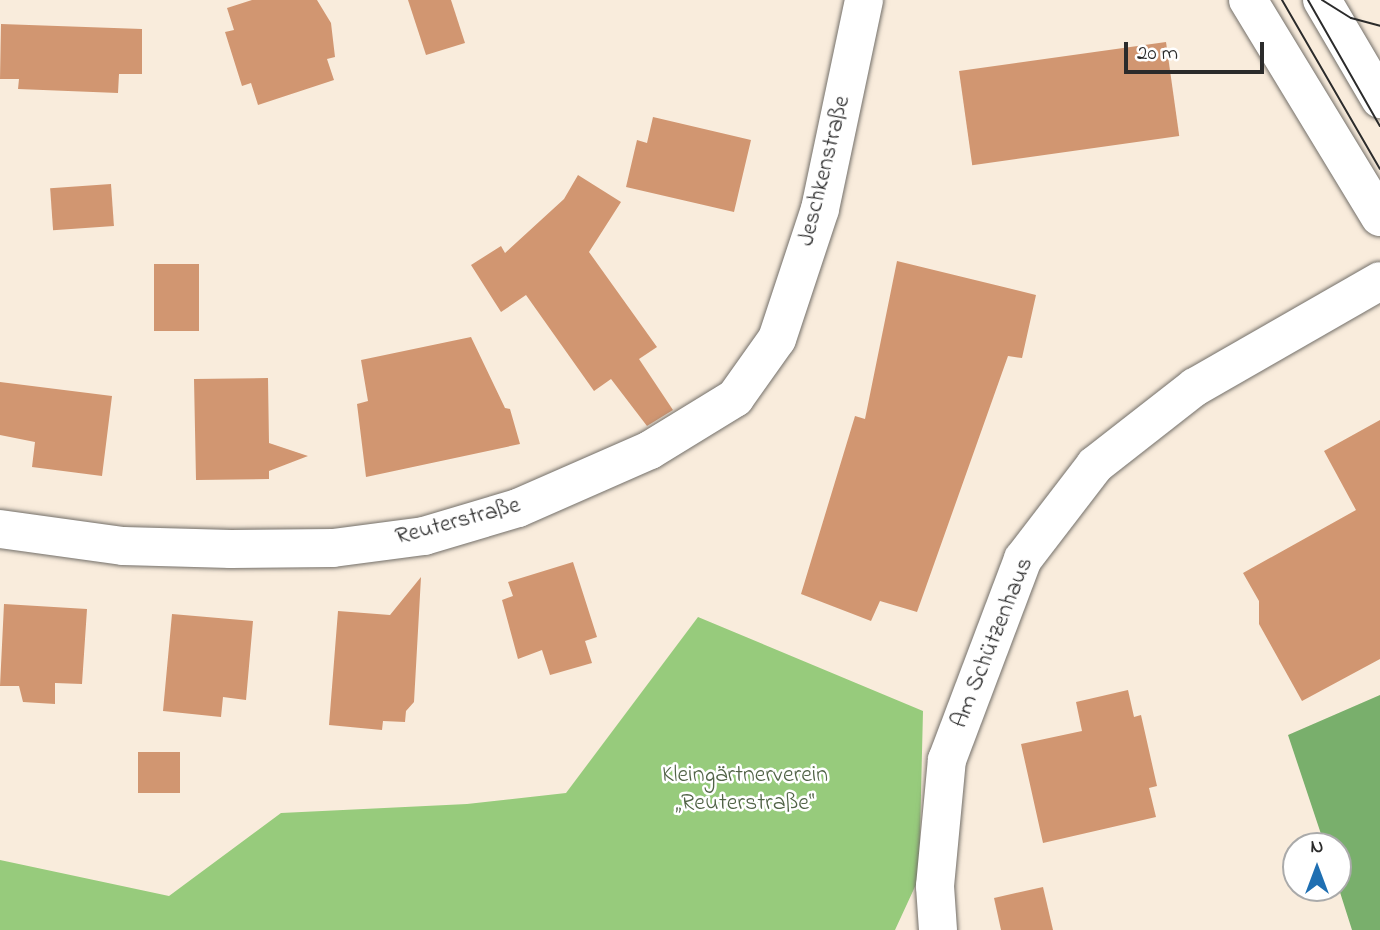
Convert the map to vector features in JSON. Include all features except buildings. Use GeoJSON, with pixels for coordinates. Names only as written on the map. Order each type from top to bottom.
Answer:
{"type":"FeatureCollection","features":[{"type":"Feature","properties":{"kind":"street","name":"Jeschkenstraße"},"geometry":{"type":"LineString","coordinates":[[778,339],[820,209],[864,0]]}},
{"type":"Feature","properties":{"kind":"street"},"geometry":{"type":"LineString","coordinates":[[1248,0],[1380,216]]}},
{"type":"Feature","properties":{"kind":"street"},"geometry":{"type":"LineString","coordinates":[[1322,0],[1380,99]]}},
{"type":"Feature","properties":{"kind":"street","name":"Am Schützenhaus"},"geometry":{"type":"LineString","coordinates":[[938,930],[935,886],[947,760],[1023,559],[1095,465],[1185,395],[1380,281]]}},
{"type":"Feature","properties":{"kind":"street","name":"Reuterstraße"},"geometry":{"type":"LineString","coordinates":[[0,529],[123,546],[217,548],[333,548],[424,536],[518,508],[650,450],[735,398],[778,339]]}},
{"type":"Feature","properties":{"kind":"green space","name":"Kleingärtnerverein „Reuterstraße“"},"geometry":{"type":"Polygon","coordinates":[[[698,617],[923,711],[919,878],[895,930],[0,930],[0,860],[169,896],[281,813],[467,804],[566,793],[698,617]]]}},
{"type":"Feature","properties":{"kind":"green space"},"geometry":{"type":"Polygon","coordinates":[[[1380,695],[1380,930],[1352,930],[1343,902],[1352,902],[1352,832],[1320,832],[1288,735],[1380,695]]]}},
{"type":"Feature","properties":{"kind":"tram line"},"geometry":{"type":"LineString","coordinates":[[1282,0],[1380,169]]}},
{"type":"Feature","properties":{"kind":"tram line"},"geometry":{"type":"LineString","coordinates":[[1308,0],[1380,126]]}},
{"type":"Feature","properties":{"kind":"tram line"},"geometry":{"type":"LineString","coordinates":[[1322,0],[1351,18],[1380,26]]}}]}
